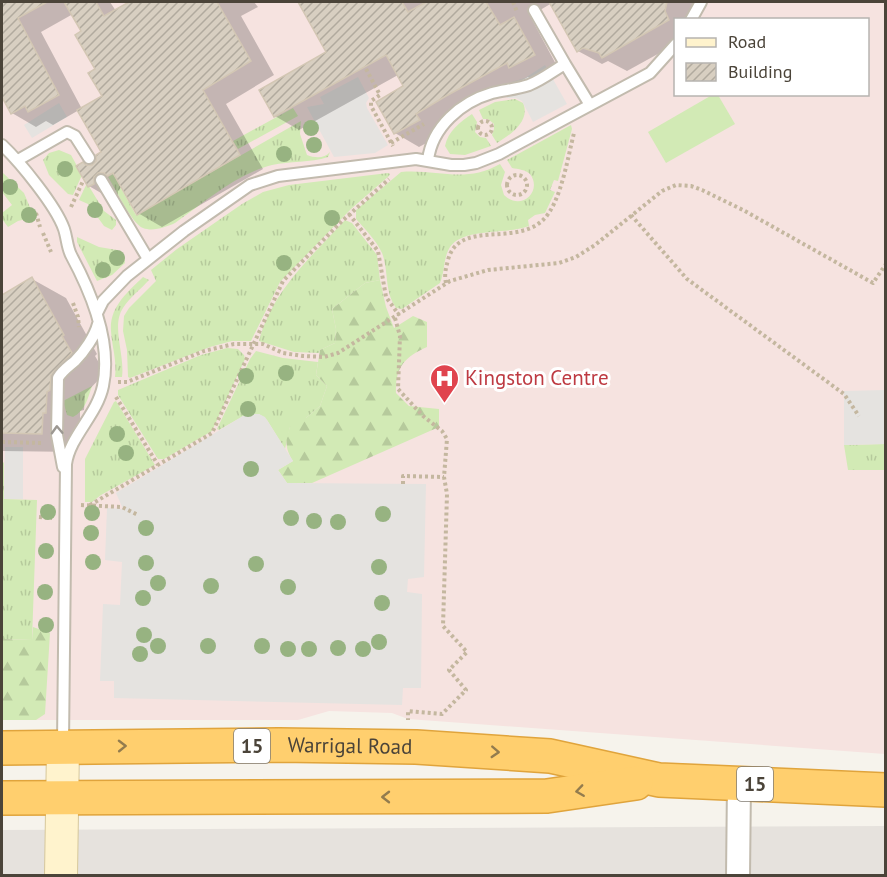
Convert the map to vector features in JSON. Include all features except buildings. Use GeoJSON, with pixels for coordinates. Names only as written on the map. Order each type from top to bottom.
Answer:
{"type":"FeatureCollection","features":[{"type":"Feature","properties":{"kind":"highway","name":"Warrigal Road"},"geometry":{"type":"LineString","coordinates":[[2,748],[279,745],[432,748],[550,756],[659,780],[885,790]]}},
{"type":"Feature","properties":{"kind":"highway","name":"Warrigal Road"},"geometry":{"type":"LineString","coordinates":[[2,798],[547,796],[659,780]]}},
{"type":"Feature","properties":{"kind":"street"},"geometry":{"type":"LineString","coordinates":[[61,876],[63,747]]}},
{"type":"Feature","properties":{"kind":"street"},"geometry":{"type":"LineString","coordinates":[[738,876],[739,783]]}},
{"type":"Feature","properties":{"kind":"lane"},"geometry":{"type":"LineString","coordinates":[[692,18],[701,2]]}},
{"type":"Feature","properties":{"kind":"lane"},"geometry":{"type":"LineString","coordinates":[[534,10],[590,105]]}},
{"type":"Feature","properties":{"kind":"lane"},"geometry":{"type":"LineString","coordinates":[[65,488],[57,435],[58,378],[79,356],[96,332],[97,316],[103,301],[147,259],[233,196],[260,180],[293,174],[416,159],[456,166],[482,161],[651,73],[674,45]]}},
{"type":"Feature","properties":{"kind":"lane"},"geometry":{"type":"LineString","coordinates":[[428,160],[431,143],[438,132],[462,108],[487,95],[539,81],[565,64]]}},
{"type":"Feature","properties":{"kind":"lane"},"geometry":{"type":"LineString","coordinates":[[18,160],[67,132],[75,136],[89,158]]}},
{"type":"Feature","properties":{"kind":"lane"},"geometry":{"type":"LineString","coordinates":[[2,145],[18,160],[59,219],[97,316],[104,358],[103,387],[99,400],[69,450],[66,464],[63,747]]}},
{"type":"Feature","properties":{"kind":"lane"},"geometry":{"type":"LineString","coordinates":[[101,180],[147,259]]}},
{"type":"Feature","properties":{"kind":"path"},"geometry":{"type":"LineString","coordinates":[[366,69],[380,95],[371,101],[371,106],[394,149]]}},
{"type":"Feature","properties":{"kind":"path"},"geometry":{"type":"LineString","coordinates":[[391,143],[425,123]]}},
{"type":"Feature","properties":{"kind":"path"},"geometry":{"type":"LineString","coordinates":[[90,505],[212,433],[283,281],[348,214],[393,174]]}},
{"type":"Feature","properties":{"kind":"path"},"geometry":{"type":"LineString","coordinates":[[516,175],[522,176],[527,183],[525,192],[516,196],[511,194],[507,185],[508,179],[516,175]]}},
{"type":"Feature","properties":{"kind":"path"},"geometry":{"type":"LineString","coordinates":[[69,212],[83,181]]}},
{"type":"Feature","properties":{"kind":"path"},"geometry":{"type":"LineString","coordinates":[[114,382],[127,382],[218,347],[234,344],[263,344],[280,352],[294,355],[328,356],[338,353],[397,317],[438,287],[455,279],[488,270],[548,265],[570,260],[595,245],[667,188],[676,185],[691,186],[743,210],[873,283],[885,264]]}},
{"type":"Feature","properties":{"kind":"path"},"geometry":{"type":"LineString","coordinates":[[348,214],[378,251],[386,297],[397,317],[400,336],[398,388],[423,416],[442,431],[447,439],[444,477],[447,494],[443,626],[468,652],[449,670],[466,690],[442,714],[408,711],[407,725]]}},
{"type":"Feature","properties":{"kind":"path"},"geometry":{"type":"LineString","coordinates":[[631,215],[687,279],[844,394],[860,417]]}},
{"type":"Feature","properties":{"kind":"path"},"geometry":{"type":"LineString","coordinates":[[43,233],[55,259]]}},
{"type":"Feature","properties":{"kind":"path"},"geometry":{"type":"LineString","coordinates":[[70,293],[78,317],[78,332]]}},
{"type":"Feature","properties":{"kind":"path"},"geometry":{"type":"LineString","coordinates":[[114,395],[118,397],[158,465]]}},
{"type":"Feature","properties":{"kind":"path"},"geometry":{"type":"LineString","coordinates":[[403,484],[403,476],[444,477]]}},
{"type":"Feature","properties":{"kind":"path"},"geometry":{"type":"LineString","coordinates":[[81,505],[122,507],[138,515]]}},
{"type":"Feature","properties":{"kind":"path"},"geometry":{"type":"LineString","coordinates":[[39,517],[52,518]]}},
{"type":"Feature","properties":{"kind":"shaded area","name":"Kingston Centre"},"geometry":{"type":"Polygon","coordinates":[[[2,2],[885,2],[885,754],[408,719],[392,713],[329,711],[298,720],[2,720],[2,2]]]}},
{"type":"Feature","properties":{"kind":"shaded area"},"geometry":{"type":"Polygon","coordinates":[[[545,65],[567,104],[533,122],[522,101],[507,98],[505,84],[525,78],[545,65]]]}},
{"type":"Feature","properties":{"kind":"shaded area"},"geometry":{"type":"Polygon","coordinates":[[[358,77],[369,98],[366,103],[367,108],[388,145],[375,153],[334,157],[307,107],[324,104],[320,97],[358,77]]]}},
{"type":"Feature","properties":{"kind":"shaded area"},"geometry":{"type":"Polygon","coordinates":[[[59,103],[67,117],[32,138],[24,125],[59,103]]]}},
{"type":"Feature","properties":{"kind":"shaded area"},"geometry":{"type":"Polygon","coordinates":[[[885,390],[885,444],[844,445],[844,391],[885,390]]]}},
{"type":"Feature","properties":{"kind":"shaded area"},"geometry":{"type":"Polygon","coordinates":[[[251,414],[265,417],[293,461],[278,470],[287,483],[426,484],[424,577],[408,579],[407,592],[422,594],[421,688],[403,688],[402,705],[114,698],[114,681],[100,681],[103,604],[120,605],[122,562],[105,560],[107,508],[123,509],[116,493],[243,416],[251,414]]]}},
{"type":"Feature","properties":{"kind":"shaded area"},"geometry":{"type":"Polygon","coordinates":[[[5,447],[23,447],[23,499],[4,499],[5,447]]]}},
{"type":"Feature","properties":{"kind":"shaded area"},"geometry":{"type":"Polygon","coordinates":[[[885,826],[885,875],[2,875],[2,830],[885,826]]]}},
{"type":"Feature","properties":{"kind":"green space"},"geometry":{"type":"Polygon","coordinates":[[[710,96],[719,96],[735,124],[666,163],[648,132],[710,96]]]}},
{"type":"Feature","properties":{"kind":"green space"},"geometry":{"type":"Polygon","coordinates":[[[515,99],[523,103],[525,110],[522,121],[508,136],[497,143],[492,135],[494,124],[488,119],[483,119],[479,110],[495,102],[515,99]]]}},
{"type":"Feature","properties":{"kind":"green space"},"geometry":{"type":"Polygon","coordinates":[[[293,108],[298,116],[238,149],[233,141],[293,108]]]}},
{"type":"Feature","properties":{"kind":"green space"},"geometry":{"type":"Polygon","coordinates":[[[472,114],[477,122],[475,132],[480,137],[486,138],[491,146],[465,155],[450,154],[445,146],[449,136],[472,114]]]}},
{"type":"Feature","properties":{"kind":"green space"},"geometry":{"type":"Polygon","coordinates":[[[301,121],[300,134],[307,155],[319,157],[330,152],[328,157],[259,169],[233,182],[175,223],[164,227],[147,229],[139,225],[129,213],[108,177],[113,174],[136,215],[301,121]]]}},
{"type":"Feature","properties":{"kind":"green space"},"geometry":{"type":"Polygon","coordinates":[[[571,125],[572,129],[558,181],[554,180],[550,190],[555,192],[545,213],[535,215],[528,220],[529,226],[520,229],[475,234],[456,241],[448,251],[440,283],[402,309],[396,308],[388,288],[382,253],[374,239],[356,219],[356,210],[401,172],[463,175],[487,170],[500,164],[505,172],[501,185],[504,195],[511,200],[523,200],[532,193],[533,180],[530,174],[512,168],[507,160],[571,125]]]}},
{"type":"Feature","properties":{"kind":"green space"},"geometry":{"type":"Polygon","coordinates":[[[59,150],[71,155],[82,175],[73,195],[68,194],[49,175],[43,160],[49,153],[59,150]]]}},
{"type":"Feature","properties":{"kind":"green space"},"geometry":{"type":"Polygon","coordinates":[[[2,172],[24,193],[34,217],[18,221],[8,227],[2,219],[2,213],[12,205],[2,192],[2,172]]]}},
{"type":"Feature","properties":{"kind":"green space"},"geometry":{"type":"Polygon","coordinates":[[[388,173],[389,176],[351,209],[280,282],[251,341],[232,341],[210,347],[128,377],[127,350],[123,331],[124,316],[156,281],[151,270],[177,249],[263,192],[289,185],[388,173]]]}},
{"type":"Feature","properties":{"kind":"green space"},"geometry":{"type":"Polygon","coordinates":[[[87,183],[104,211],[116,220],[116,225],[112,230],[104,226],[88,204],[79,200],[87,183]]]}},
{"type":"Feature","properties":{"kind":"green space"},"geometry":{"type":"Polygon","coordinates":[[[345,220],[352,223],[377,255],[380,280],[365,283],[332,309],[336,329],[335,343],[320,350],[319,353],[294,352],[259,341],[273,306],[283,290],[306,261],[345,220]]]}},
{"type":"Feature","properties":{"kind":"green space"},"geometry":{"type":"Polygon","coordinates":[[[77,237],[99,247],[117,250],[124,257],[125,263],[112,275],[97,281],[77,242],[77,237]]]}},
{"type":"Feature","properties":{"kind":"green space"},"geometry":{"type":"Polygon","coordinates":[[[143,277],[149,280],[129,300],[120,315],[118,332],[122,377],[115,377],[111,322],[116,307],[143,277]]]}},
{"type":"Feature","properties":{"kind":"green space"},"geometry":{"type":"Polygon","coordinates":[[[380,280],[394,328],[413,316],[427,322],[427,347],[412,355],[403,364],[397,377],[396,393],[409,406],[439,409],[439,427],[312,483],[287,483],[278,470],[293,461],[287,444],[294,417],[306,418],[320,406],[327,386],[316,375],[320,350],[335,343],[336,329],[332,309],[365,283],[380,280]]]}},
{"type":"Feature","properties":{"kind":"green space"},"geometry":{"type":"Polygon","coordinates":[[[227,348],[238,349],[245,359],[212,431],[164,459],[158,459],[118,395],[118,390],[201,355],[227,348]]]}},
{"type":"Feature","properties":{"kind":"green space"},"geometry":{"type":"Polygon","coordinates":[[[256,351],[283,358],[318,362],[316,375],[327,386],[320,406],[306,418],[290,427],[285,449],[267,420],[259,414],[245,415],[217,429],[256,351]]]}},
{"type":"Feature","properties":{"kind":"green space"},"geometry":{"type":"Polygon","coordinates":[[[92,386],[86,404],[80,411],[73,417],[67,415],[63,401],[92,386]]]}},
{"type":"Feature","properties":{"kind":"green space"},"geometry":{"type":"Polygon","coordinates":[[[116,401],[155,465],[92,502],[85,502],[85,459],[116,401]]]}},
{"type":"Feature","properties":{"kind":"green space"},"geometry":{"type":"Polygon","coordinates":[[[885,444],[885,470],[848,470],[844,445],[885,444]]]}},
{"type":"Feature","properties":{"kind":"green space"},"geometry":{"type":"Polygon","coordinates":[[[2,461],[4,463],[4,499],[37,500],[32,640],[2,639],[2,461]]]}},
{"type":"Feature","properties":{"kind":"green space"},"geometry":{"type":"Polygon","coordinates":[[[33,627],[50,633],[45,714],[36,720],[2,720],[2,639],[32,640],[33,627]]]}},
{"type":"Feature","properties":{"kind":"place","name":"Kingston Centre"},"geometry":{"type":"Point","coordinates":[444,404]}}]}
